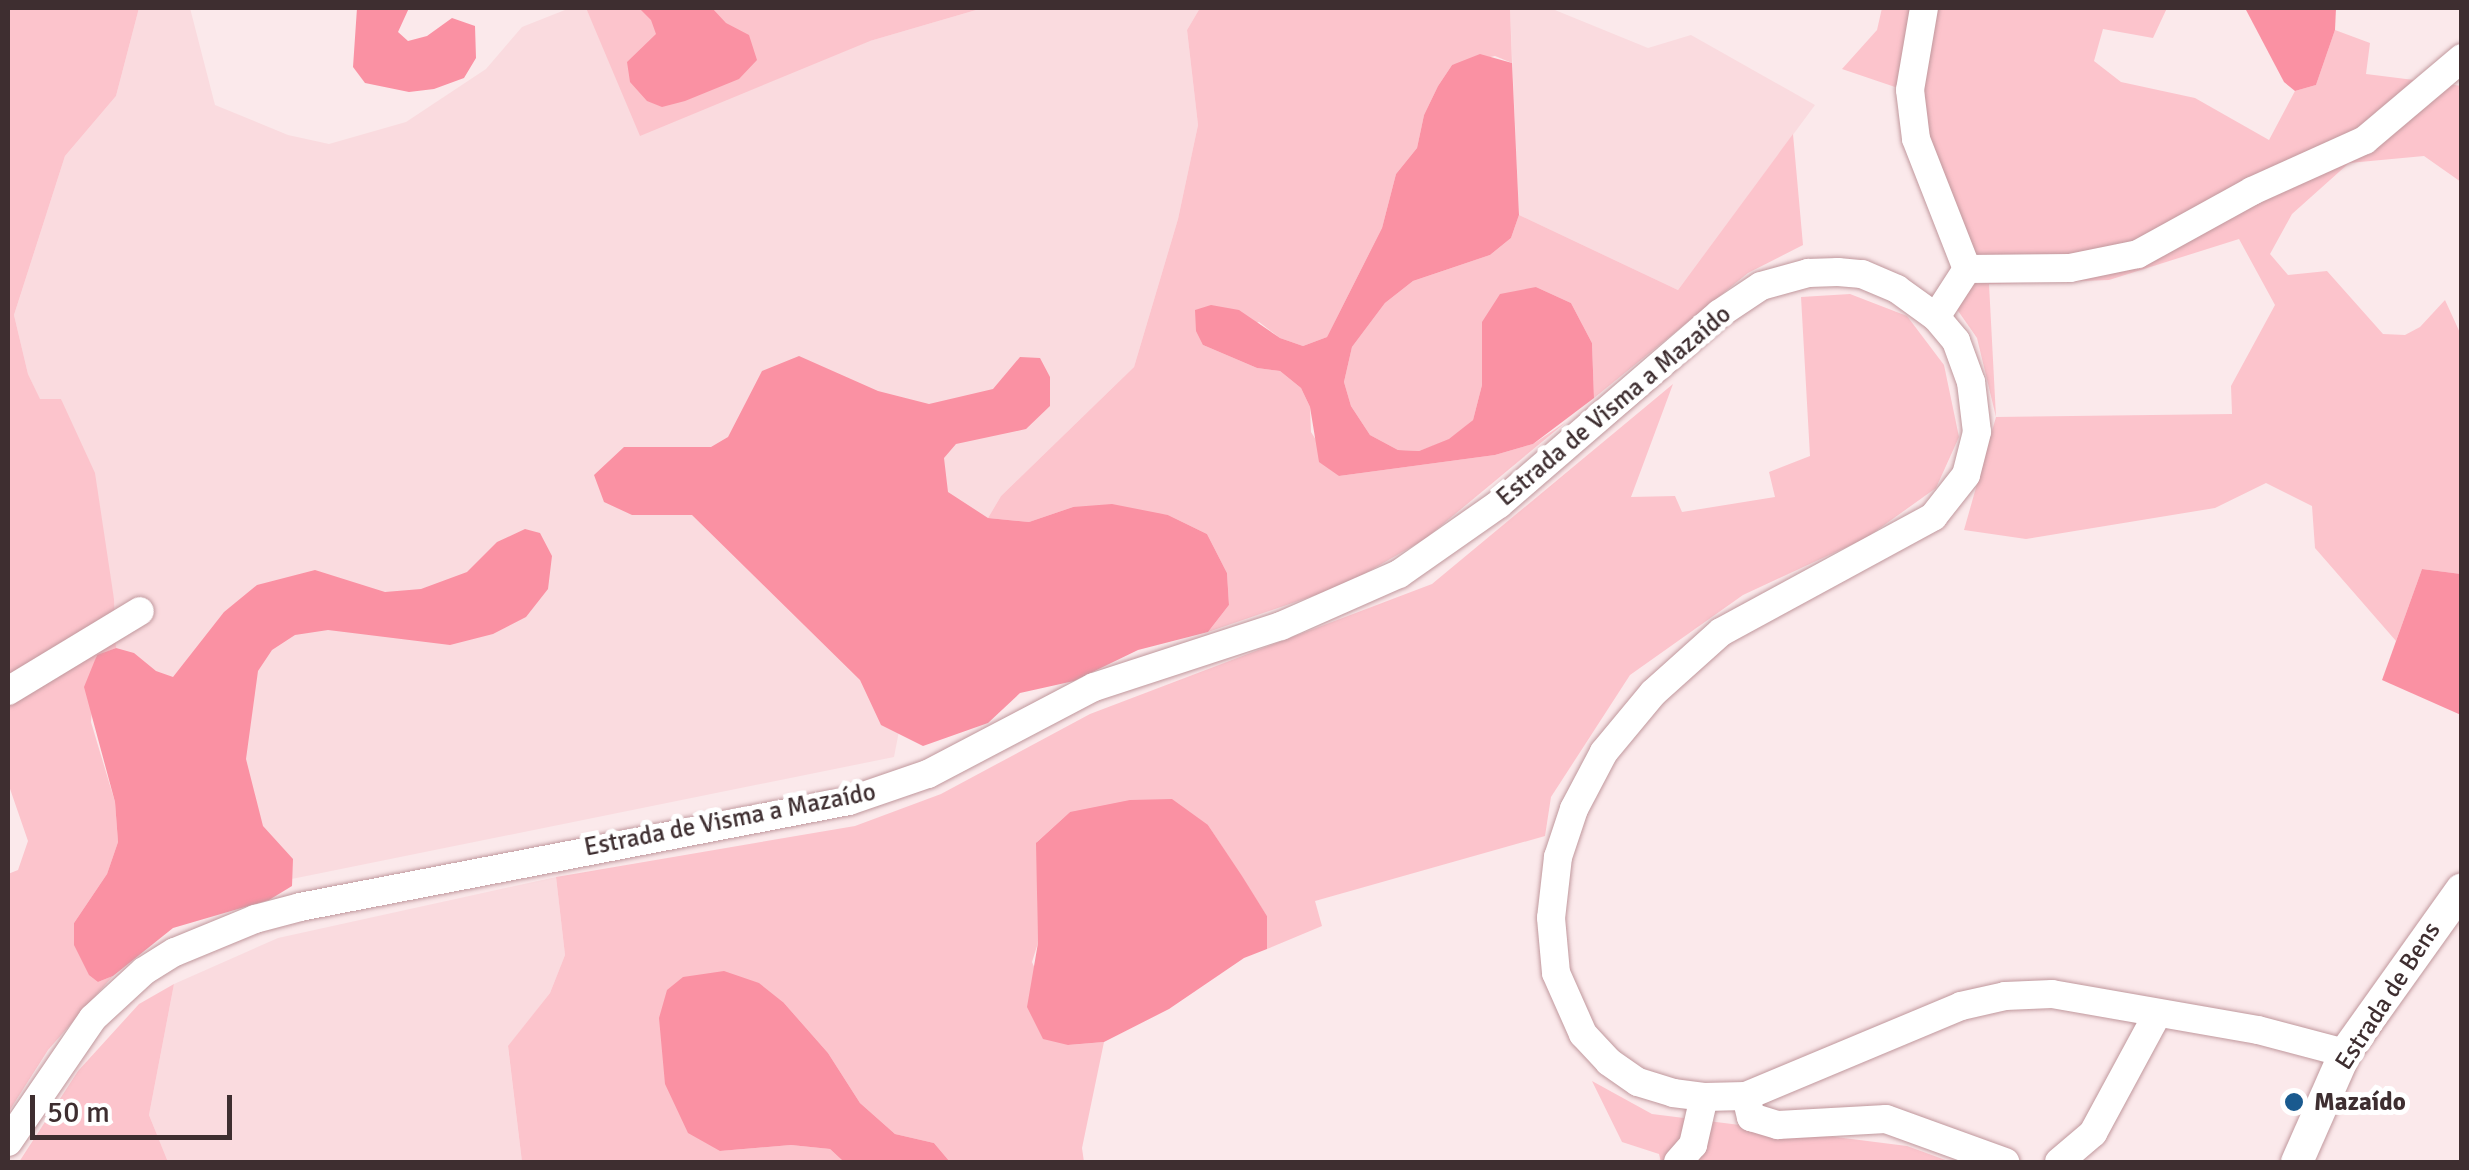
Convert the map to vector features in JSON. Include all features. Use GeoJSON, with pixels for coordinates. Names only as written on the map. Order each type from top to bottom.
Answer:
{"type":"FeatureCollection","features":[{"type":"Feature","properties":{"kind":"street"},"geometry":{"type":"LineString","coordinates":[[1924,8],[1910,90],[1916,138],[1966,269]]}},
{"type":"Feature","properties":{"kind":"street"},"geometry":{"type":"LineString","coordinates":[[1966,269],[2070,268],[2138,254],[2252,191],[2365,140],[2462,58]]}},
{"type":"Feature","properties":{"kind":"street"},"geometry":{"type":"LineString","coordinates":[[1936,317],[1966,269]]}},
{"type":"Feature","properties":{"kind":"street","name":"Estrada de Visma a Mazaído"},"geometry":{"type":"LineString","coordinates":[[8,1142],[93,1018],[144,971],[210,935],[255,919],[377,889],[814,808],[892,788],[968,755],[1094,688],[1281,626],[1399,574],[1499,504],[1679,346],[1761,286],[1808,273],[1862,274],[1897,289],[1936,317],[1956,341],[1971,382],[1976,432],[1966,475],[1933,517],[1720,632],[1685,660],[1628,719],[1604,752],[1574,810],[1558,858],[1551,918],[1556,972],[1583,1034],[1608,1062],[1638,1082],[1673,1094],[1704,1097],[1746,1096],[1962,1006],[2005,996],[2052,994],[2258,1030],[2345,1053]]}},
{"type":"Feature","properties":{"kind":"street"},"geometry":{"type":"LineString","coordinates":[[8,691],[140,611]]}},
{"type":"Feature","properties":{"kind":"street","name":"Estrada de Bens"},"geometry":{"type":"LineString","coordinates":[[2298,1162],[2345,1053],[2462,890]]}},
{"type":"Feature","properties":{"kind":"street"},"geometry":{"type":"LineString","coordinates":[[2059,1162],[2094,1133],[2158,1012]]}},
{"type":"Feature","properties":{"kind":"street"},"geometry":{"type":"LineString","coordinates":[[1746,1096],[1750,1116],[1778,1125],[1886,1119],[2004,1162]]}},
{"type":"Feature","properties":{"kind":"street"},"geometry":{"type":"LineString","coordinates":[[1678,1162],[1694,1144],[1704,1097]]}},
{"type":"Feature","properties":{"kind":"shaded area"},"geometry":{"type":"Polygon","coordinates":[[[8,8],[139,8],[116,96],[65,156],[14,315],[28,374],[40,399],[61,399],[95,473],[114,599],[116,648],[96,656],[91,722],[115,802],[118,842],[107,874],[74,923],[75,945],[98,982],[113,976],[48,1050],[8,1113],[8,874],[18,870],[28,841],[8,783],[8,8]]]}},
{"type":"Feature","properties":{"kind":"shaded area"},"geometry":{"type":"Polygon","coordinates":[[[139,8],[190,8],[215,105],[288,135],[329,144],[406,122],[486,69],[522,27],[570,8],[586,8],[596,30],[870,41],[983,8],[1200,8],[1187,30],[1198,125],[1178,219],[1134,367],[1001,496],[917,638],[894,757],[262,885],[116,648],[114,599],[61,399],[40,400],[28,374],[14,315],[65,156],[116,96],[139,8]]]}},
{"type":"Feature","properties":{"kind":"shaded area"},"geometry":{"type":"Polygon","coordinates":[[[357,8],[409,8],[398,32],[408,41],[427,36],[452,18],[475,26],[476,58],[464,78],[434,89],[409,92],[365,83],[353,67],[357,8]]]}},
{"type":"Feature","properties":{"kind":"shaded area"},"geometry":{"type":"Polygon","coordinates":[[[586,8],[983,8],[870,41],[640,136],[586,8]]]}},
{"type":"Feature","properties":{"kind":"shaded area"},"geometry":{"type":"Polygon","coordinates":[[[639,8],[712,8],[726,23],[749,35],[757,60],[739,79],[685,101],[662,107],[647,101],[630,82],[627,62],[656,34],[651,20],[639,8]]]}},
{"type":"Feature","properties":{"kind":"shaded area"},"geometry":{"type":"Polygon","coordinates":[[[1200,8],[1510,8],[1512,63],[1495,56],[1452,65],[1424,115],[1417,148],[1396,174],[1382,228],[1327,337],[1303,346],[1280,338],[1259,322],[1203,345],[1257,368],[1280,371],[1301,388],[1310,407],[1311,432],[1339,476],[1495,455],[1533,444],[1566,422],[1425,539],[1345,585],[1208,632],[1229,605],[1227,573],[1207,534],[1168,515],[1073,507],[1029,522],[988,518],[1001,496],[1134,367],[1178,219],[1198,125],[1187,30],[1200,8]]]}},
{"type":"Feature","properties":{"kind":"shaded area"},"geometry":{"type":"Polygon","coordinates":[[[1510,8],[1550,8],[1648,48],[1691,35],[1815,105],[1678,290],[1519,215],[1510,8]]]}},
{"type":"Feature","properties":{"kind":"shaded area"},"geometry":{"type":"Polygon","coordinates":[[[1882,8],[2167,8],[2153,38],[2103,29],[2094,61],[2121,82],[2195,98],[2269,140],[2295,91],[2316,85],[2335,30],[2370,43],[2366,74],[2462,86],[2461,182],[2424,156],[2349,163],[2292,214],[2270,254],[2288,275],[2327,271],[2383,334],[2405,335],[2420,327],[2445,300],[2461,335],[2461,574],[2422,569],[2396,641],[2315,548],[2312,506],[2266,483],[2215,508],[2026,539],[1964,530],[1996,417],[1977,338],[1940,285],[1956,267],[1898,88],[1842,69],[1877,30],[1882,8]],[[2239,239],[2109,280],[1989,284],[1996,417],[2232,414],[2231,386],[2275,305],[2239,239]]]}},
{"type":"Feature","properties":{"kind":"shaded area"},"geometry":{"type":"Polygon","coordinates":[[[2245,8],[2336,8],[2335,30],[2316,85],[2295,91],[2284,82],[2245,8]]]}},
{"type":"Feature","properties":{"kind":"shaded area"},"geometry":{"type":"Polygon","coordinates":[[[1480,54],[1512,63],[1519,215],[1511,238],[1490,255],[1413,281],[1385,303],[1352,347],[1344,382],[1351,406],[1370,435],[1398,450],[1419,451],[1449,439],[1473,420],[1482,385],[1482,322],[1500,294],[1536,287],[1571,303],[1592,343],[1594,398],[1533,444],[1495,455],[1339,476],[1319,462],[1310,407],[1301,388],[1280,371],[1257,368],[1203,345],[1196,331],[1195,310],[1211,305],[1239,310],[1280,338],[1303,346],[1327,337],[1382,228],[1396,174],[1417,148],[1424,115],[1438,86],[1452,65],[1480,54]]]}},
{"type":"Feature","properties":{"kind":"shaded area"},"geometry":{"type":"Polygon","coordinates":[[[1793,134],[1803,245],[1748,273],[1594,398],[1592,343],[1571,303],[1536,287],[1483,322],[1482,385],[1473,420],[1449,440],[1419,451],[1398,450],[1370,435],[1351,406],[1344,382],[1352,347],[1385,303],[1413,281],[1490,255],[1511,238],[1519,215],[1678,290],[1793,134]]]}},
{"type":"Feature","properties":{"kind":"shaded area"},"geometry":{"type":"Polygon","coordinates":[[[1850,294],[1907,316],[1944,365],[1959,437],[1936,488],[1866,538],[1743,595],[1630,675],[1551,797],[1545,836],[1315,901],[1322,926],[1267,949],[1267,916],[1208,825],[1070,812],[1037,842],[1038,943],[1032,962],[1069,1045],[1104,1042],[1082,1148],[1084,1162],[950,1162],[934,1143],[895,1134],[860,1103],[828,1053],[784,1003],[720,1151],[791,1145],[830,1149],[844,1162],[522,1162],[508,1046],[550,993],[565,955],[556,877],[855,826],[941,794],[1090,714],[1432,584],[1673,384],[1631,497],[1675,496],[1682,512],[1775,497],[1769,472],[1810,456],[1801,297],[1850,294]]]}},
{"type":"Feature","properties":{"kind":"shaded area"},"geometry":{"type":"Polygon","coordinates":[[[799,356],[878,391],[929,404],[993,389],[1020,357],[1040,358],[1050,377],[1050,406],[1026,429],[956,444],[944,458],[948,492],[988,518],[1029,522],[1073,507],[1112,504],[1168,515],[1207,534],[1227,573],[1229,605],[1208,632],[1138,650],[1074,681],[1020,693],[988,723],[923,746],[881,725],[860,680],[692,515],[632,515],[604,502],[594,475],[624,447],[711,447],[728,437],[762,371],[799,356]]]}},
{"type":"Feature","properties":{"kind":"shaded area"},"geometry":{"type":"Polygon","coordinates":[[[525,529],[540,533],[552,556],[548,589],[526,617],[493,634],[450,645],[328,630],[295,635],[272,650],[258,671],[246,759],[263,826],[293,859],[292,886],[269,900],[173,928],[113,976],[98,982],[89,975],[74,945],[74,923],[107,874],[118,842],[115,802],[84,687],[97,655],[116,648],[134,653],[156,671],[173,677],[224,612],[257,585],[315,570],[385,592],[421,589],[467,572],[497,542],[525,529]]]}},
{"type":"Feature","properties":{"kind":"shaded area"},"geometry":{"type":"Polygon","coordinates":[[[2422,569],[2461,574],[2461,715],[2382,680],[2422,569]]]}},
{"type":"Feature","properties":{"kind":"shaded area"},"geometry":{"type":"Polygon","coordinates":[[[1172,799],[1208,825],[1242,876],[1267,916],[1267,949],[1244,958],[1169,1009],[1104,1042],[1068,1045],[1043,1039],[1027,1007],[1038,943],[1036,843],[1070,812],[1130,800],[1172,799]]]}},
{"type":"Feature","properties":{"kind":"shaded area"},"geometry":{"type":"Polygon","coordinates":[[[556,877],[565,955],[550,993],[508,1047],[522,1162],[168,1162],[149,1115],[174,984],[278,938],[556,877]]]}},
{"type":"Feature","properties":{"kind":"shaded area"},"geometry":{"type":"Polygon","coordinates":[[[724,971],[759,983],[784,1003],[828,1053],[860,1103],[895,1134],[934,1143],[950,1162],[844,1162],[830,1149],[791,1145],[720,1151],[688,1133],[665,1084],[659,1018],[667,990],[683,977],[724,971]]]}},
{"type":"Feature","properties":{"kind":"shaded area"},"geometry":{"type":"Polygon","coordinates":[[[174,984],[149,1115],[168,1162],[19,1162],[78,1071],[139,1004],[174,984]]]}},
{"type":"Feature","properties":{"kind":"shaded area"},"geometry":{"type":"Polygon","coordinates":[[[1592,1081],[1652,1114],[1907,1146],[1951,1162],[1661,1162],[1659,1154],[1622,1142],[1592,1081]]]}},
{"type":"Feature","properties":{"kind":"place","name":"Mazaído"},"geometry":{"type":"Point","coordinates":[2294,1102]}}]}
